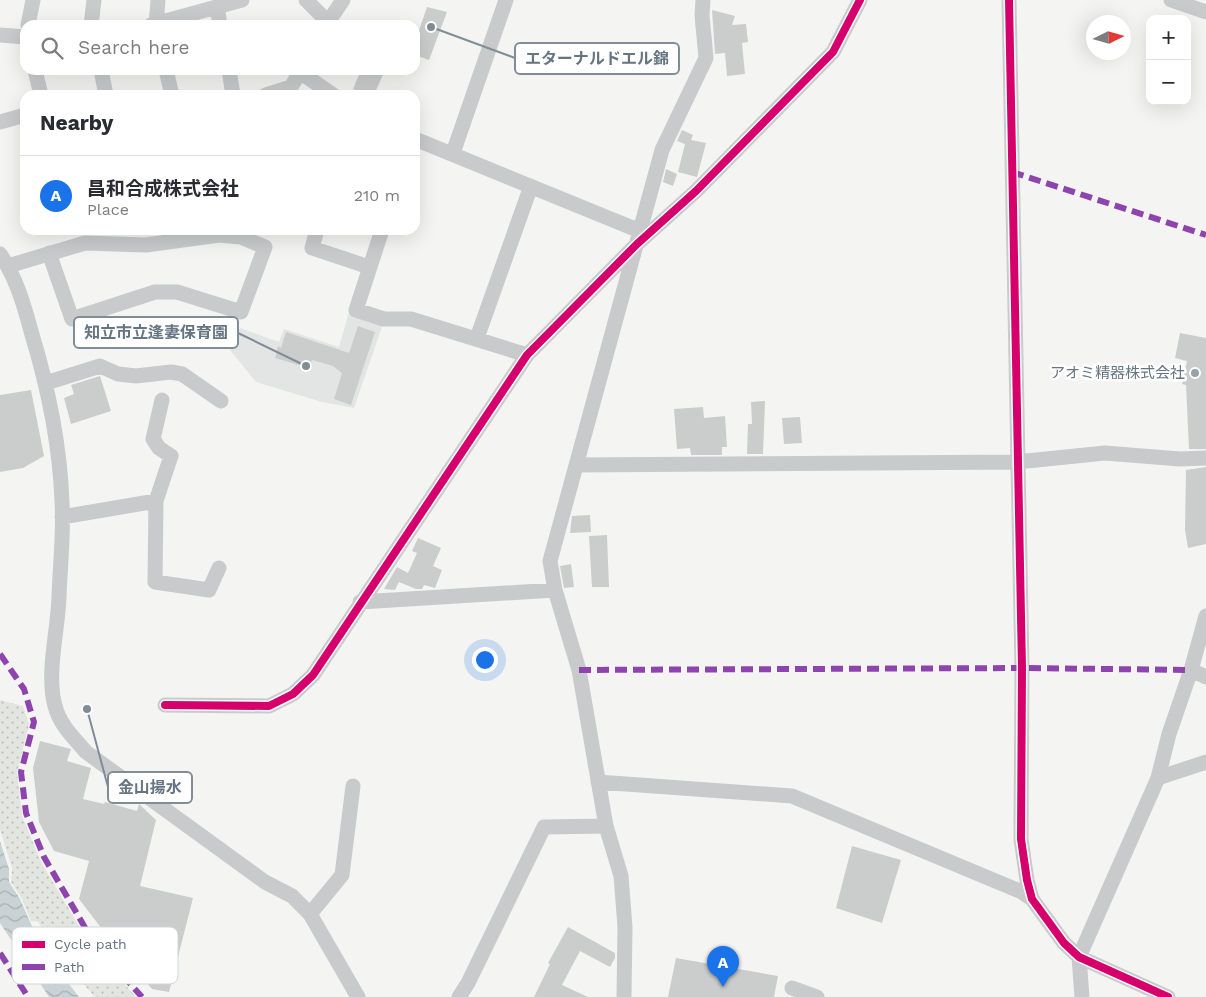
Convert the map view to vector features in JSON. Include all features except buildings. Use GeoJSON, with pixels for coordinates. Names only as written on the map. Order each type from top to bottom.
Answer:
{"type":"FeatureCollection","features":[{"type":"Feature","properties":{"kind":"street"},"geometry":{"type":"LineString","coordinates":[[29,20],[33,0]]}},
{"type":"Feature","properties":{"kind":"street"},"geometry":{"type":"LineString","coordinates":[[92,20],[94,0]]}},
{"type":"Feature","properties":{"kind":"street"},"geometry":{"type":"LineString","coordinates":[[155,20],[158,0]]}},
{"type":"Feature","properties":{"kind":"street"},"geometry":{"type":"LineString","coordinates":[[169,20],[222,3],[242,0]]}},
{"type":"Feature","properties":{"kind":"street"},"geometry":{"type":"LineString","coordinates":[[306,0],[324,20]]}},
{"type":"Feature","properties":{"kind":"street"},"geometry":{"type":"LineString","coordinates":[[329,20],[343,0]]}},
{"type":"Feature","properties":{"kind":"street"},"geometry":{"type":"LineString","coordinates":[[453,153],[506,0]]}},
{"type":"Feature","properties":{"kind":"street"},"geometry":{"type":"LineString","coordinates":[[624,997],[625,927],[621,876],[606,826],[579,670],[555,590],[550,561],[662,150],[706,58],[702,15],[704,0]]}},
{"type":"Feature","properties":{"kind":"street"},"geometry":{"type":"LineString","coordinates":[[165,705],[234,708],[269,706],[293,694],[313,675],[360,602],[527,355],[638,237],[696,191],[833,52],[860,0]]}},
{"type":"Feature","properties":{"kind":"street"},"geometry":{"type":"LineString","coordinates":[[1009,0],[1022,668],[1021,839],[1032,899]]}},
{"type":"Feature","properties":{"kind":"street"},"geometry":{"type":"LineString","coordinates":[[1171,0],[1206,12]]}},
{"type":"Feature","properties":{"kind":"street"},"geometry":{"type":"LineString","coordinates":[[219,20],[218,12],[222,3]]}},
{"type":"Feature","properties":{"kind":"street"},"geometry":{"type":"LineString","coordinates":[[0,35],[20,37]]}},
{"type":"Feature","properties":{"kind":"street"},"geometry":{"type":"LineString","coordinates":[[36,75],[40,90]]}},
{"type":"Feature","properties":{"kind":"street"},"geometry":{"type":"LineString","coordinates":[[102,75],[105,90]]}},
{"type":"Feature","properties":{"kind":"street"},"geometry":{"type":"LineString","coordinates":[[167,75],[171,90]]}},
{"type":"Feature","properties":{"kind":"street"},"geometry":{"type":"LineString","coordinates":[[229,75],[232,90]]}},
{"type":"Feature","properties":{"kind":"street"},"geometry":{"type":"LineString","coordinates":[[282,90],[291,87],[298,75]]}},
{"type":"Feature","properties":{"kind":"street"},"geometry":{"type":"LineString","coordinates":[[306,75],[326,90]]}},
{"type":"Feature","properties":{"kind":"street"},"geometry":{"type":"LineString","coordinates":[[0,122],[20,116]]}},
{"type":"Feature","properties":{"kind":"street"},"geometry":{"type":"LineString","coordinates":[[420,141],[531,186],[638,237]]}},
{"type":"Feature","properties":{"kind":"street"},"geometry":{"type":"LineString","coordinates":[[477,338],[531,186]]}},
{"type":"Feature","properties":{"kind":"street"},"geometry":{"type":"LineString","coordinates":[[188,235],[146,245],[85,243],[49,253],[4,260],[25,310],[46,383],[57,451],[62,517],[58,628],[50,676],[55,705],[64,727],[86,752],[265,882],[292,896],[310,914],[358,997]]}},
{"type":"Feature","properties":{"kind":"street"},"geometry":{"type":"LineString","coordinates":[[49,253],[72,319],[155,292],[177,292],[241,312],[264,247],[241,238],[219,235]]}},
{"type":"Feature","properties":{"kind":"street"},"geometry":{"type":"LineString","coordinates":[[316,235],[312,248],[369,267]]}},
{"type":"Feature","properties":{"kind":"street"},"geometry":{"type":"LineString","coordinates":[[380,235],[356,310],[384,319],[411,319],[527,355]]}},
{"type":"Feature","properties":{"kind":"street"},"geometry":{"type":"LineString","coordinates":[[46,383],[100,366],[118,374],[136,376],[171,372],[182,374],[221,401]]}},
{"type":"Feature","properties":{"kind":"street"},"geometry":{"type":"LineString","coordinates":[[162,400],[153,439],[159,448],[171,456],[156,501],[156,582],[209,590],[219,568]]}},
{"type":"Feature","properties":{"kind":"street"},"geometry":{"type":"LineString","coordinates":[[576,465],[1017,462],[1105,453],[1180,459],[1206,458]]}},
{"type":"Feature","properties":{"kind":"street"},"geometry":{"type":"LineString","coordinates":[[62,517],[156,501]]}},
{"type":"Feature","properties":{"kind":"street"},"geometry":{"type":"LineString","coordinates":[[360,602],[555,590]]}},
{"type":"Feature","properties":{"kind":"street"},"geometry":{"type":"LineString","coordinates":[[1082,997],[1080,957],[1158,778],[1169,734],[1191,670],[1206,616]]}},
{"type":"Feature","properties":{"kind":"street"},"geometry":{"type":"LineString","coordinates":[[1191,670],[1206,677]]}},
{"type":"Feature","properties":{"kind":"street"},"geometry":{"type":"LineString","coordinates":[[1158,778],[1206,762]]}},
{"type":"Feature","properties":{"kind":"street"},"geometry":{"type":"LineString","coordinates":[[598,782],[792,796],[1022,892],[1032,899],[1064,944],[1080,957],[1168,997]]}},
{"type":"Feature","properties":{"kind":"street"},"geometry":{"type":"LineString","coordinates":[[310,914],[342,875],[353,786]]}},
{"type":"Feature","properties":{"kind":"street"},"geometry":{"type":"LineString","coordinates":[[459,997],[468,983],[544,827],[606,826]]}},
{"type":"Feature","properties":{"kind":"street"},"geometry":{"type":"LineString","coordinates":[[792,988],[818,997]]}},
{"type":"Feature","properties":{"kind":"shaded area"},"geometry":{"type":"Polygon","coordinates":[[[349,312],[383,324],[354,408],[322,402],[256,382],[230,350],[240,328],[279,342],[284,329],[339,347],[349,312]]]}},
{"type":"Feature","properties":{"kind":"shaded area"},"geometry":{"type":"Polygon","coordinates":[[[0,700],[23,706],[29,724],[17,773],[22,816],[41,862],[79,927],[41,927],[38,922],[31,921],[22,899],[11,882],[12,868],[0,830],[0,700]]]}},
{"type":"Feature","properties":{"kind":"shaded area"},"geometry":{"type":"Polygon","coordinates":[[[83,984],[124,984],[136,997],[95,997],[83,984]]]}},
{"type":"Feature","properties":{"kind":"water"},"geometry":{"type":"Polygon","coordinates":[[[0,841],[9,869],[9,882],[20,899],[32,927],[12,927],[12,941],[0,923],[0,841]]]}},
{"type":"Feature","properties":{"kind":"water"},"geometry":{"type":"Polygon","coordinates":[[[40,984],[69,984],[79,997],[49,997],[40,984]]]}},
{"type":"Feature","properties":{"kind":"marked path"},"geometry":{"type":"LineString","coordinates":[[1012,172],[1206,235]]}},
{"type":"Feature","properties":{"kind":"marked path"},"geometry":{"type":"LineString","coordinates":[[0,654],[24,689],[34,722],[21,772],[26,813],[44,857],[85,927]]}},
{"type":"Feature","properties":{"kind":"marked path"},"geometry":{"type":"LineString","coordinates":[[579,670],[1022,668],[1191,670]]}},
{"type":"Feature","properties":{"kind":"marked path"},"geometry":{"type":"LineString","coordinates":[[0,953],[12,972]]}},
{"type":"Feature","properties":{"kind":"marked path"},"geometry":{"type":"LineString","coordinates":[[20,984],[28,997]]}},
{"type":"Feature","properties":{"kind":"marked path"},"geometry":{"type":"LineString","coordinates":[[130,984],[142,997]]}},
{"type":"Feature","properties":{"kind":"cycle path"},"geometry":{"type":"LineString","coordinates":[[165,705],[269,706],[293,694],[313,675],[527,355],[637,244],[696,191],[833,52],[860,0]]}},
{"type":"Feature","properties":{"kind":"cycle path"},"geometry":{"type":"LineString","coordinates":[[1009,0],[1022,668],[1021,839],[1027,880],[1032,899],[1064,943],[1079,957],[1168,997]]}},
{"type":"Feature","properties":{"kind":"place","name":"エターナルドエル錦"},"geometry":{"type":"Point","coordinates":[431,27]}},
{"type":"Feature","properties":{"kind":"place","name":"知立市立逢妻保育園"},"geometry":{"type":"Point","coordinates":[306,366]}},
{"type":"Feature","properties":{"kind":"place","name":"アオミ精器株式会社"},"geometry":{"type":"Point","coordinates":[1195,373]}},
{"type":"Feature","properties":{"kind":"place","name":"金山揚水"},"geometry":{"type":"Point","coordinates":[87,709]}},
{"type":"Feature","properties":{"kind":"place","name":"昌和合成株式会社"},"geometry":{"type":"Point","coordinates":[723,987]}}]}
